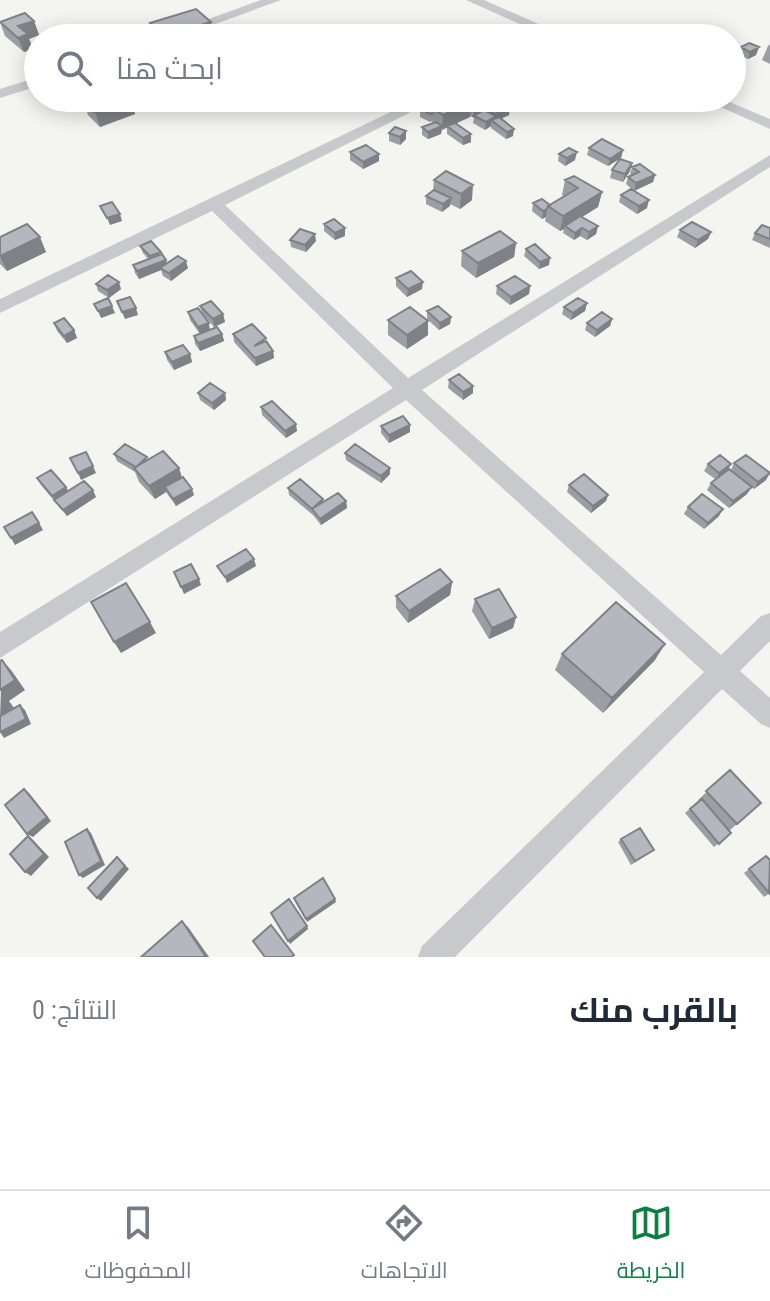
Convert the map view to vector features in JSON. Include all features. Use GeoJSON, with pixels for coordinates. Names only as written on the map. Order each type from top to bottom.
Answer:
{"type":"FeatureCollection","features":[{"type":"Feature","properties":{"kind":"street"},"geometry":{"type":"LineString","coordinates":[[205,24],[274,0]]}},
{"type":"Feature","properties":{"kind":"street"},"geometry":{"type":"LineString","coordinates":[[473,0],[528,24]]}},
{"type":"Feature","properties":{"kind":"street"},"geometry":{"type":"LineString","coordinates":[[0,94],[24,86]]}},
{"type":"Feature","properties":{"kind":"street"},"geometry":{"type":"LineString","coordinates":[[0,307],[403,112]]}},
{"type":"Feature","properties":{"kind":"street"},"geometry":{"type":"LineString","coordinates":[[741,112],[770,124]]}},
{"type":"Feature","properties":{"kind":"street"},"geometry":{"type":"LineString","coordinates":[[0,646],[770,160]]}},
{"type":"Feature","properties":{"kind":"street"},"geometry":{"type":"LineString","coordinates":[[213,203],[406,388],[770,715]]}},
{"type":"Feature","properties":{"kind":"street"},"geometry":{"type":"LineString","coordinates":[[433,957],[770,624]]}},
{"type":"Feature","properties":{"kind":"building"},"geometry":{"type":"Polygon","coordinates":[[[196,9],[211,22],[204,24],[150,23],[196,9]]]}},
{"type":"Feature","properties":{"kind":"building"},"geometry":{"type":"Polygon","coordinates":[[[25,13],[34,21],[18,26],[24,31],[24,36],[18,38],[0,22],[25,13]]]}},
{"type":"Feature","properties":{"kind":"building"},"geometry":{"type":"Polygon","coordinates":[[[746,44],[759,47],[750,52],[746,50],[746,44]]]}},
{"type":"Feature","properties":{"kind":"building"},"geometry":{"type":"Polygon","coordinates":[[[488,112],[496,116],[486,122],[474,116],[488,112]]]}},
{"type":"Feature","properties":{"kind":"building"},"geometry":{"type":"Polygon","coordinates":[[[499,117],[514,129],[507,132],[491,120],[499,117]]]}},
{"type":"Feature","properties":{"kind":"building"},"geometry":{"type":"Polygon","coordinates":[[[436,122],[442,126],[428,132],[422,127],[436,122]]]}},
{"type":"Feature","properties":{"kind":"building"},"geometry":{"type":"Polygon","coordinates":[[[455,123],[471,134],[463,138],[447,126],[455,123]]]}},
{"type":"Feature","properties":{"kind":"building"},"geometry":{"type":"Polygon","coordinates":[[[395,127],[406,131],[400,137],[389,133],[395,127]]]}},
{"type":"Feature","properties":{"kind":"building"},"geometry":{"type":"Polygon","coordinates":[[[602,139],[623,150],[610,159],[589,148],[602,139]]]}},
{"type":"Feature","properties":{"kind":"building"},"geometry":{"type":"Polygon","coordinates":[[[366,145],[379,154],[363,162],[350,152],[366,145]]]}},
{"type":"Feature","properties":{"kind":"building"},"geometry":{"type":"Polygon","coordinates":[[[569,148],[577,152],[567,158],[559,154],[569,148]]]}},
{"type":"Feature","properties":{"kind":"building"},"geometry":{"type":"Polygon","coordinates":[[[620,159],[632,163],[625,174],[612,170],[620,159]]]}},
{"type":"Feature","properties":{"kind":"building"},"geometry":{"type":"Polygon","coordinates":[[[640,164],[655,175],[636,183],[628,177],[639,172],[632,167],[640,164]]]}},
{"type":"Feature","properties":{"kind":"building"},"geometry":{"type":"Polygon","coordinates":[[[446,171],[473,185],[461,194],[434,180],[446,171]]]}},
{"type":"Feature","properties":{"kind":"building"},"geometry":{"type":"Polygon","coordinates":[[[574,176],[602,192],[563,216],[548,206],[578,188],[565,180],[574,176]]]}},
{"type":"Feature","properties":{"kind":"building"},"geometry":{"type":"Polygon","coordinates":[[[631,189],[649,200],[639,206],[621,195],[631,189]]]}},
{"type":"Feature","properties":{"kind":"building"},"geometry":{"type":"Polygon","coordinates":[[[434,190],[451,198],[443,204],[426,196],[434,190]]]}},
{"type":"Feature","properties":{"kind":"building"},"geometry":{"type":"Polygon","coordinates":[[[542,199],[550,205],[543,211],[533,203],[542,199]]]}},
{"type":"Feature","properties":{"kind":"building"},"geometry":{"type":"Polygon","coordinates":[[[112,202],[120,214],[107,218],[100,206],[112,202]]]}},
{"type":"Feature","properties":{"kind":"building"},"geometry":{"type":"Polygon","coordinates":[[[580,216],[598,226],[589,232],[582,228],[575,233],[565,226],[580,216]]]}},
{"type":"Feature","properties":{"kind":"building"},"geometry":{"type":"Polygon","coordinates":[[[334,219],[345,228],[335,233],[324,224],[334,219]]]}},
{"type":"Feature","properties":{"kind":"building"},"geometry":{"type":"Polygon","coordinates":[[[692,222],[711,232],[698,240],[680,230],[692,222]]]}},
{"type":"Feature","properties":{"kind":"building"},"geometry":{"type":"Polygon","coordinates":[[[27,224],[40,237],[0,256],[0,237],[27,224]]]}},
{"type":"Feature","properties":{"kind":"building"},"geometry":{"type":"Polygon","coordinates":[[[762,225],[770,228],[770,239],[755,233],[762,225]]]}},
{"type":"Feature","properties":{"kind":"building"},"geometry":{"type":"Polygon","coordinates":[[[300,229],[315,234],[305,245],[290,240],[300,229]]]}},
{"type":"Feature","properties":{"kind":"building"},"geometry":{"type":"Polygon","coordinates":[[[500,231],[516,243],[478,263],[462,251],[500,231]]]}},
{"type":"Feature","properties":{"kind":"building"},"geometry":{"type":"Polygon","coordinates":[[[151,241],[161,252],[150,256],[140,246],[151,241]]]}},
{"type":"Feature","properties":{"kind":"building"},"geometry":{"type":"Polygon","coordinates":[[[535,244],[550,258],[540,262],[526,249],[535,244]]]}},
{"type":"Feature","properties":{"kind":"building"},"geometry":{"type":"Polygon","coordinates":[[[162,254],[166,260],[137,271],[133,265],[162,254]]]}},
{"type":"Feature","properties":{"kind":"building"},"geometry":{"type":"Polygon","coordinates":[[[178,256],[186,261],[169,273],[160,268],[178,256]]]}},
{"type":"Feature","properties":{"kind":"building"},"geometry":{"type":"Polygon","coordinates":[[[411,271],[423,282],[408,289],[396,278],[411,271]]]}},
{"type":"Feature","properties":{"kind":"building"},"geometry":{"type":"Polygon","coordinates":[[[108,275],[119,282],[107,290],[96,284],[108,275]]]}},
{"type":"Feature","properties":{"kind":"building"},"geometry":{"type":"Polygon","coordinates":[[[515,276],[530,286],[511,297],[497,286],[515,276]]]}},
{"type":"Feature","properties":{"kind":"building"},"geometry":{"type":"Polygon","coordinates":[[[130,297],[136,308],[122,312],[117,301],[130,297]]]}},
{"type":"Feature","properties":{"kind":"building"},"geometry":{"type":"Polygon","coordinates":[[[108,298],[112,306],[98,311],[94,304],[108,298]]]}},
{"type":"Feature","properties":{"kind":"building"},"geometry":{"type":"Polygon","coordinates":[[[578,298],[587,303],[573,313],[564,307],[578,298]]]}},
{"type":"Feature","properties":{"kind":"building"},"geometry":{"type":"Polygon","coordinates":[[[211,301],[223,314],[213,319],[200,306],[211,301]]]}},
{"type":"Feature","properties":{"kind":"building"},"geometry":{"type":"Polygon","coordinates":[[[438,306],[451,317],[440,323],[427,311],[438,306]]]}},
{"type":"Feature","properties":{"kind":"building"},"geometry":{"type":"Polygon","coordinates":[[[410,307],[428,321],[407,335],[388,320],[410,307]]]}},
{"type":"Feature","properties":{"kind":"building"},"geometry":{"type":"Polygon","coordinates":[[[198,308],[209,323],[198,327],[188,312],[198,308]]]}},
{"type":"Feature","properties":{"kind":"building"},"geometry":{"type":"Polygon","coordinates":[[[602,312],[612,319],[597,330],[587,323],[602,312]]]}},
{"type":"Feature","properties":{"kind":"building"},"geometry":{"type":"Polygon","coordinates":[[[64,318],[74,330],[64,336],[54,323],[64,318]]]}},
{"type":"Feature","properties":{"kind":"building"},"geometry":{"type":"Polygon","coordinates":[[[252,324],[266,338],[254,346],[266,341],[273,351],[255,358],[233,334],[252,324]]]}},
{"type":"Feature","properties":{"kind":"building"},"geometry":{"type":"Polygon","coordinates":[[[217,327],[222,334],[198,343],[194,336],[217,327]]]}},
{"type":"Feature","properties":{"kind":"building"},"geometry":{"type":"Polygon","coordinates":[[[183,345],[190,354],[172,362],[165,352],[183,345]]]}},
{"type":"Feature","properties":{"kind":"building"},"geometry":{"type":"Polygon","coordinates":[[[459,374],[473,386],[463,392],[449,380],[459,374]]]}},
{"type":"Feature","properties":{"kind":"building"},"geometry":{"type":"Polygon","coordinates":[[[210,383],[225,393],[212,403],[198,393],[210,383]]]}},
{"type":"Feature","properties":{"kind":"building"},"geometry":{"type":"Polygon","coordinates":[[[272,401],[296,424],[285,431],[261,407],[272,401]]]}},
{"type":"Feature","properties":{"kind":"building"},"geometry":{"type":"Polygon","coordinates":[[[403,416],[410,425],[389,435],[381,426],[403,416]]]}},
{"type":"Feature","properties":{"kind":"building"},"geometry":{"type":"Polygon","coordinates":[[[125,444],[147,457],[136,467],[114,454],[125,444]]]}},
{"type":"Feature","properties":{"kind":"building"},"geometry":{"type":"Polygon","coordinates":[[[355,444],[390,468],[381,476],[345,453],[355,444]]]}},
{"type":"Feature","properties":{"kind":"building"},"geometry":{"type":"Polygon","coordinates":[[[163,451],[179,468],[149,486],[134,468],[163,451]]]}},
{"type":"Feature","properties":{"kind":"building"},"geometry":{"type":"Polygon","coordinates":[[[86,452],[93,466],[78,473],[70,458],[86,452]]]}},
{"type":"Feature","properties":{"kind":"building"},"geometry":{"type":"Polygon","coordinates":[[[720,455],[731,464],[719,473],[708,464],[720,455]]]}},
{"type":"Feature","properties":{"kind":"building"},"geometry":{"type":"Polygon","coordinates":[[[746,455],[770,473],[758,482],[734,463],[746,455]]]}},
{"type":"Feature","properties":{"kind":"building"},"geometry":{"type":"Polygon","coordinates":[[[729,469],[752,487],[733,501],[711,483],[729,469]]]}},
{"type":"Feature","properties":{"kind":"building"},"geometry":{"type":"Polygon","coordinates":[[[51,470],[66,487],[52,496],[37,478],[51,470]]]}},
{"type":"Feature","properties":{"kind":"building"},"geometry":{"type":"Polygon","coordinates":[[[584,474],[608,495],[593,506],[569,485],[584,474]]]}},
{"type":"Feature","properties":{"kind":"building"},"geometry":{"type":"Polygon","coordinates":[[[183,477],[192,489],[173,499],[165,487],[183,477]]]}},
{"type":"Feature","properties":{"kind":"building"},"geometry":{"type":"Polygon","coordinates":[[[300,479],[323,499],[312,509],[288,488],[300,479]]]}},
{"type":"Feature","properties":{"kind":"building"},"geometry":{"type":"Polygon","coordinates":[[[84,481],[93,490],[63,510],[54,500],[84,481]]]}},
{"type":"Feature","properties":{"kind":"building"},"geometry":{"type":"Polygon","coordinates":[[[338,493],[346,501],[320,519],[312,509],[338,493]]]}},
{"type":"Feature","properties":{"kind":"building"},"geometry":{"type":"Polygon","coordinates":[[[702,494],[723,509],[708,523],[688,507],[702,494]]]}},
{"type":"Feature","properties":{"kind":"building"},"geometry":{"type":"Polygon","coordinates":[[[32,512],[39,523],[11,538],[4,527],[32,512]]]}},
{"type":"Feature","properties":{"kind":"building"},"geometry":{"type":"Polygon","coordinates":[[[246,549],[254,559],[225,577],[217,566],[246,549]]]}},
{"type":"Feature","properties":{"kind":"building"},"geometry":{"type":"Polygon","coordinates":[[[191,564],[199,579],[181,587],[174,572],[191,564]]]}},
{"type":"Feature","properties":{"kind":"building"},"geometry":{"type":"Polygon","coordinates":[[[440,569],[452,582],[409,611],[396,596],[440,569]]]}},
{"type":"Feature","properties":{"kind":"building"},"geometry":{"type":"Polygon","coordinates":[[[126,583],[150,622],[114,642],[91,602],[126,583]]]}},
{"type":"Feature","properties":{"kind":"building"},"geometry":{"type":"Polygon","coordinates":[[[499,589],[516,617],[492,628],[475,599],[499,589]]]}},
{"type":"Feature","properties":{"kind":"building"},"geometry":{"type":"Polygon","coordinates":[[[616,602],[665,644],[612,698],[562,654],[616,602]]]}},
{"type":"Feature","properties":{"kind":"building"},"geometry":{"type":"Polygon","coordinates":[[[0,661],[15,680],[0,690],[0,661]]]}},
{"type":"Feature","properties":{"kind":"building"},"geometry":{"type":"Polygon","coordinates":[[[20,705],[26,719],[0,732],[0,716],[20,705]]]}},
{"type":"Feature","properties":{"kind":"building"},"geometry":{"type":"Polygon","coordinates":[[[730,770],[761,803],[737,824],[706,791],[730,770]]]}},
{"type":"Feature","properties":{"kind":"building"},"geometry":{"type":"Polygon","coordinates":[[[24,789],[47,817],[27,834],[5,805],[24,789]]]}},
{"type":"Feature","properties":{"kind":"building"},"geometry":{"type":"Polygon","coordinates":[[[702,799],[731,833],[719,844],[690,809],[702,799]]]}},
{"type":"Feature","properties":{"kind":"building"},"geometry":{"type":"Polygon","coordinates":[[[640,828],[654,850],[635,861],[621,839],[640,828]]]}},
{"type":"Feature","properties":{"kind":"building"},"geometry":{"type":"Polygon","coordinates":[[[87,829],[101,861],[79,875],[65,842],[87,829]]]}},
{"type":"Feature","properties":{"kind":"building"},"geometry":{"type":"Polygon","coordinates":[[[28,836],[44,854],[25,872],[10,854],[28,836]]]}},
{"type":"Feature","properties":{"kind":"building"},"geometry":{"type":"Polygon","coordinates":[[[766,856],[770,860],[769,893],[749,869],[766,856]]]}},
{"type":"Feature","properties":{"kind":"building"},"geometry":{"type":"Polygon","coordinates":[[[117,857],[125,866],[97,898],[88,888],[117,857]]]}},
{"type":"Feature","properties":{"kind":"building"},"geometry":{"type":"Polygon","coordinates":[[[323,878],[335,899],[306,919],[294,898],[323,878]]]}},
{"type":"Feature","properties":{"kind":"building"},"geometry":{"type":"Polygon","coordinates":[[[289,899],[307,926],[288,941],[271,913],[289,899]]]}},
{"type":"Feature","properties":{"kind":"building"},"geometry":{"type":"Polygon","coordinates":[[[182,921],[206,957],[141,957],[182,921]]]}},
{"type":"Feature","properties":{"kind":"building"},"geometry":{"type":"Polygon","coordinates":[[[271,925],[294,955],[265,957],[253,941],[271,925]]]}}]}
